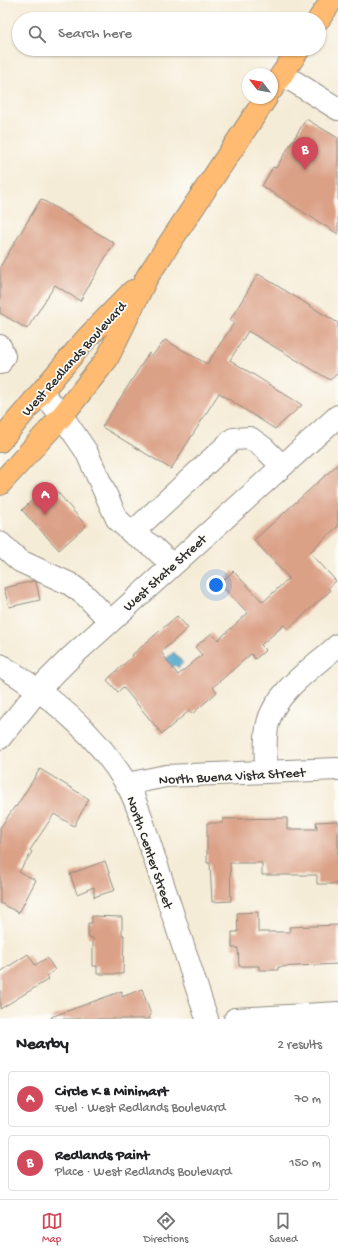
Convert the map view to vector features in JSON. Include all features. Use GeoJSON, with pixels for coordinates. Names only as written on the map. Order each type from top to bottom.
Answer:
{"type":"FeatureCollection","features":[{"type":"Feature","properties":{"kind":"main road"},"geometry":{"type":"LineString","coordinates":[[324,12],[332,0]]}},
{"type":"Feature","properties":{"kind":"main road"},"geometry":{"type":"LineString","coordinates":[[278,80],[294,56]]}},
{"type":"Feature","properties":{"kind":"main road","name":"West Redlands Boulevard"},"geometry":{"type":"LineString","coordinates":[[0,484],[62,416],[107,359],[147,277],[262,104]]}},
{"type":"Feature","properties":{"kind":"main road","name":"West Redlands Boulevard"},"geometry":{"type":"LineString","coordinates":[[0,441],[86,339],[147,277]]}},
{"type":"Feature","properties":{"kind":"street"},"geometry":{"type":"LineString","coordinates":[[278,82],[338,109]]}},
{"type":"Feature","properties":{"kind":"street"},"geometry":{"type":"LineString","coordinates":[[0,346],[4,356],[0,363]]}},
{"type":"Feature","properties":{"kind":"street"},"geometry":{"type":"LineString","coordinates":[[42,392],[62,416],[86,451],[117,519],[132,533],[154,547],[172,565]]}},
{"type":"Feature","properties":{"kind":"street","name":"West State Street"},"geometry":{"type":"LineString","coordinates":[[0,738],[39,689],[110,621],[338,416]]}},
{"type":"Feature","properties":{"kind":"street"},"geometry":{"type":"LineString","coordinates":[[132,533],[233,439],[250,438],[264,448],[282,466]]}},
{"type":"Feature","properties":{"kind":"street"},"geometry":{"type":"LineString","coordinates":[[0,543],[20,561],[70,584],[85,595],[110,621]]}},
{"type":"Feature","properties":{"kind":"street"},"geometry":{"type":"LineString","coordinates":[[266,772],[267,724],[273,707],[288,689],[338,645]]}},
{"type":"Feature","properties":{"kind":"street","name":"North Center Street"},"geometry":{"type":"LineString","coordinates":[[0,665],[39,689],[69,714],[109,758],[127,784],[140,814],[207,1019]]}},
{"type":"Feature","properties":{"kind":"street","name":"North Buena Vista Street"},"geometry":{"type":"LineString","coordinates":[[127,784],[166,776],[338,769]]}},
{"type":"Feature","properties":{"kind":"street"},"geometry":{"type":"LineString","coordinates":[[235,1019],[338,1013]]}},
{"type":"Feature","properties":{"kind":"water"},"geometry":{"type":"Polygon","coordinates":[[[174,652],[183,663],[178,668],[175,665],[161,677],[155,668],[174,652]]]}},
{"type":"Feature","properties":{"kind":"building"},"geometry":{"type":"Polygon","coordinates":[[[306,119],[338,138],[338,234],[262,186],[273,167],[276,168],[306,119]]]}},
{"type":"Feature","properties":{"kind":"building"},"geometry":{"type":"Polygon","coordinates":[[[41,199],[114,243],[80,301],[55,285],[27,329],[0,313],[0,267],[41,199]]]}},
{"type":"Feature","properties":{"kind":"building"},"geometry":{"type":"Polygon","coordinates":[[[258,274],[338,323],[338,373],[330,380],[248,331],[230,360],[302,405],[275,429],[219,393],[171,469],[102,427],[149,353],[152,356],[165,340],[207,364],[234,323],[230,320],[258,274]]]}},
{"type":"Feature","properties":{"kind":"building"},"geometry":{"type":"Polygon","coordinates":[[[338,464],[338,526],[310,552],[336,581],[328,588],[330,591],[288,629],[284,625],[261,645],[266,650],[255,659],[251,654],[213,687],[217,692],[192,714],[189,711],[162,734],[123,687],[118,692],[107,680],[133,656],[132,655],[177,616],[188,628],[161,652],[178,675],[202,655],[195,647],[212,633],[218,640],[248,613],[220,584],[233,571],[263,602],[289,578],[254,540],[338,464]]]}},
{"type":"Feature","properties":{"kind":"building"},"geometry":{"type":"Polygon","coordinates":[[[50,483],[86,526],[59,550],[22,510],[50,483]]]}},
{"type":"Feature","properties":{"kind":"building"},"geometry":{"type":"Polygon","coordinates":[[[34,581],[36,582],[40,600],[9,607],[4,588],[34,581]]]}},
{"type":"Feature","properties":{"kind":"building"},"geometry":{"type":"Polygon","coordinates":[[[40,769],[89,799],[74,826],[54,814],[30,850],[32,852],[19,872],[36,880],[19,913],[0,903],[0,828],[15,806],[16,807],[40,769]]]}},
{"type":"Feature","properties":{"kind":"building"},"geometry":{"type":"Polygon","coordinates":[[[287,818],[287,829],[317,829],[316,822],[338,821],[338,884],[317,884],[317,875],[262,875],[262,863],[230,863],[231,901],[212,902],[210,863],[207,863],[207,823],[223,823],[223,819],[287,818]]]}},
{"type":"Feature","properties":{"kind":"building"},"geometry":{"type":"Polygon","coordinates":[[[105,861],[115,890],[94,897],[94,887],[77,894],[70,874],[105,861]]]}},
{"type":"Feature","properties":{"kind":"building"},"geometry":{"type":"Polygon","coordinates":[[[258,912],[258,932],[290,932],[289,927],[338,925],[338,964],[278,967],[278,970],[259,970],[259,966],[239,966],[238,948],[232,948],[232,932],[238,932],[237,913],[258,912]]]}},
{"type":"Feature","properties":{"kind":"building"},"geometry":{"type":"Polygon","coordinates":[[[92,916],[122,917],[122,935],[124,935],[123,974],[97,974],[97,966],[93,966],[93,938],[88,937],[88,923],[92,923],[92,916]]]}},
{"type":"Feature","properties":{"kind":"building"},"geometry":{"type":"Polygon","coordinates":[[[28,954],[35,965],[47,958],[55,970],[47,976],[49,979],[0,1009],[0,972],[28,954]]]}},
{"type":"Feature","properties":{"kind":"building"},"geometry":{"type":"Polygon","coordinates":[[[142,989],[151,1015],[149,1016],[150,1019],[52,1019],[51,1017],[122,991],[122,997],[142,989]]]}},
{"type":"Feature","properties":{"kind":"place","name":"Redlands Paint"},"geometry":{"type":"Point","coordinates":[305,170]}},
{"type":"Feature","properties":{"kind":"place","name":"Circle K & Minimart"},"geometry":{"type":"Point","coordinates":[45,515]}}]}
